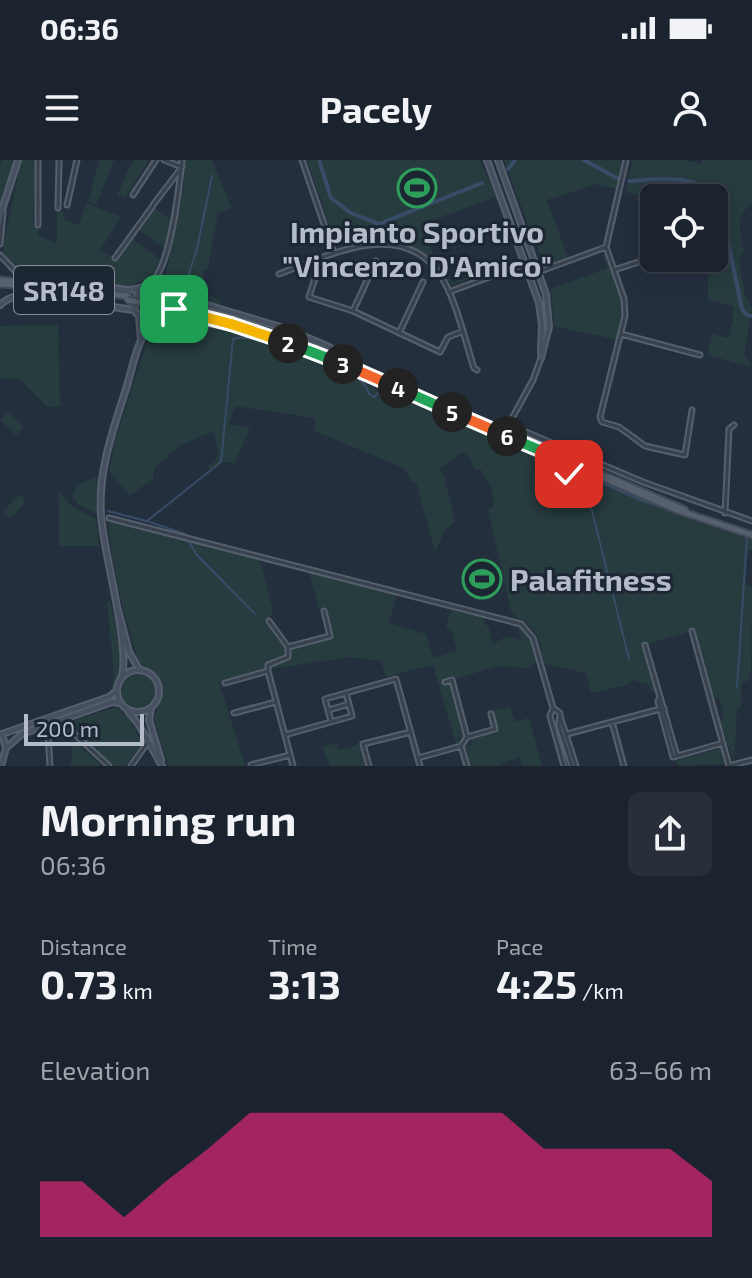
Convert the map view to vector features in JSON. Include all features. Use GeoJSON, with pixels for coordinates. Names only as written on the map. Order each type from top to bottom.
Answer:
{"type":"FeatureCollection","features":[{"type":"Feature","properties":{"kind":"main road"},"geometry":{"type":"LineString","coordinates":[[27,284],[54,278]]}},
{"type":"Feature","properties":{"kind":"main road","name":"SR148"},"geometry":{"type":"LineString","coordinates":[[0,282],[174,307],[280,336],[369,372],[547,452],[573,471],[752,535]]}},
{"type":"Feature","properties":{"kind":"main road"},"geometry":{"type":"LineString","coordinates":[[27,284],[69,300]]}},
{"type":"Feature","properties":{"kind":"main road","name":"SR148"},"geometry":{"type":"LineString","coordinates":[[174,307],[331,358],[715,523]]}},
{"type":"Feature","properties":{"kind":"street"},"geometry":{"type":"LineString","coordinates":[[0,216],[18,160]]}},
{"type":"Feature","properties":{"kind":"street"},"geometry":{"type":"LineString","coordinates":[[38,160],[38,225]]}},
{"type":"Feature","properties":{"kind":"street"},"geometry":{"type":"LineString","coordinates":[[58,208],[59,160]]}},
{"type":"Feature","properties":{"kind":"street"},"geometry":{"type":"LineString","coordinates":[[67,205],[77,160]]}},
{"type":"Feature","properties":{"kind":"street"},"geometry":{"type":"LineString","coordinates":[[133,195],[156,160]]}},
{"type":"Feature","properties":{"kind":"street"},"geometry":{"type":"LineString","coordinates":[[164,160],[176,162],[182,167]]}},
{"type":"Feature","properties":{"kind":"street"},"geometry":{"type":"LineString","coordinates":[[0,255],[16,272],[126,290],[149,286],[161,273],[182,160]]}},
{"type":"Feature","properties":{"kind":"street"},"geometry":{"type":"LineString","coordinates":[[302,160],[334,253]]}},
{"type":"Feature","properties":{"kind":"street"},"geometry":{"type":"LineString","coordinates":[[487,160],[536,295],[542,321],[541,358]]}},
{"type":"Feature","properties":{"kind":"street"},"geometry":{"type":"LineString","coordinates":[[498,160],[545,292],[549,325],[533,380],[511,423],[517,429],[566,450],[752,521]]}},
{"type":"Feature","properties":{"kind":"street"},"geometry":{"type":"LineString","coordinates":[[626,160],[606,247],[626,310],[600,420],[619,427],[645,446],[685,455],[692,410]]}},
{"type":"Feature","properties":{"kind":"street"},"geometry":{"type":"LineString","coordinates":[[115,258],[182,167]]}},
{"type":"Feature","properties":{"kind":"street"},"geometry":{"type":"LineString","coordinates":[[169,184],[176,182],[179,185]]}},
{"type":"Feature","properties":{"kind":"street"},"geometry":{"type":"LineString","coordinates":[[0,244],[3,210]]}},
{"type":"Feature","properties":{"kind":"street"},"geometry":{"type":"LineString","coordinates":[[507,213],[516,210]]}},
{"type":"Feature","properties":{"kind":"street"},"geometry":{"type":"LineString","coordinates":[[279,274],[370,243],[402,248],[421,257],[434,268],[449,292],[477,370]]}},
{"type":"Feature","properties":{"kind":"street"},"geometry":{"type":"LineString","coordinates":[[538,272],[606,247]]}},
{"type":"Feature","properties":{"kind":"street"},"geometry":{"type":"LineString","coordinates":[[313,261],[317,272],[309,297],[353,311],[440,352],[448,337],[462,331]]}},
{"type":"Feature","properties":{"kind":"street"},"geometry":{"type":"LineString","coordinates":[[353,311],[376,261]]}},
{"type":"Feature","properties":{"kind":"street"},"geometry":{"type":"LineString","coordinates":[[614,270],[640,262]]}},
{"type":"Feature","properties":{"kind":"street"},"geometry":{"type":"LineString","coordinates":[[449,292],[525,264]]}},
{"type":"Feature","properties":{"kind":"street"},"geometry":{"type":"LineString","coordinates":[[399,333],[423,282]]}},
{"type":"Feature","properties":{"kind":"street"},"geometry":{"type":"LineString","coordinates":[[149,286],[284,328],[327,346],[369,372]]}},
{"type":"Feature","properties":{"kind":"street"},"geometry":{"type":"LineString","coordinates":[[141,289],[134,297],[141,342]]}},
{"type":"Feature","properties":{"kind":"street"},"geometry":{"type":"LineString","coordinates":[[536,295],[545,292]]}},
{"type":"Feature","properties":{"kind":"street"},"geometry":{"type":"LineString","coordinates":[[162,318],[168,306],[166,293]]}},
{"type":"Feature","properties":{"kind":"street"},"geometry":{"type":"LineString","coordinates":[[0,305],[19,295],[69,300],[130,308],[154,321]]}},
{"type":"Feature","properties":{"kind":"street"},"geometry":{"type":"LineString","coordinates":[[6,748],[1,733],[109,697],[117,690],[121,679],[123,651],[101,517],[103,473],[111,434],[141,342],[154,321],[172,316],[246,329]]}},
{"type":"Feature","properties":{"kind":"street"},"geometry":{"type":"LineString","coordinates":[[621,334],[700,355]]}},
{"type":"Feature","properties":{"kind":"street"},"geometry":{"type":"LineString","coordinates":[[725,513],[729,429],[734,425]]}},
{"type":"Feature","properties":{"kind":"street"},"geometry":{"type":"LineString","coordinates":[[566,450],[547,452],[549,465],[573,471],[578,489],[584,486]]}},
{"type":"Feature","properties":{"kind":"street"},"geometry":{"type":"LineString","coordinates":[[109,518],[283,566],[521,624],[533,638],[553,708],[550,714],[564,766]]}},
{"type":"Feature","properties":{"kind":"street"},"geometry":{"type":"LineString","coordinates":[[113,595],[129,652],[141,670]]}},
{"type":"Feature","properties":{"kind":"street"},"geometry":{"type":"LineString","coordinates":[[288,647],[330,636],[324,611]]}},
{"type":"Feature","properties":{"kind":"street"},"geometry":{"type":"LineString","coordinates":[[269,621],[288,647],[288,657],[268,665],[268,671],[293,766]]}},
{"type":"Feature","properties":{"kind":"street"},"geometry":{"type":"LineString","coordinates":[[692,631],[729,766],[752,760]]}},
{"type":"Feature","properties":{"kind":"street"},"geometry":{"type":"LineString","coordinates":[[645,645],[673,757],[723,743]]}},
{"type":"Feature","properties":{"kind":"street"},"geometry":{"type":"LineString","coordinates":[[121,679],[130,672],[141,670],[148,672],[158,683],[159,697],[151,708],[150,724],[163,766]]}},
{"type":"Feature","properties":{"kind":"street"},"geometry":{"type":"LineString","coordinates":[[225,683],[268,671]]}},
{"type":"Feature","properties":{"kind":"street"},"geometry":{"type":"LineString","coordinates":[[332,722],[325,699],[396,679],[420,766]]}},
{"type":"Feature","properties":{"kind":"street"},"geometry":{"type":"LineString","coordinates":[[445,682],[452,680],[467,737]]}},
{"type":"Feature","properties":{"kind":"street"},"geometry":{"type":"LineString","coordinates":[[117,690],[120,703],[163,766]]}},
{"type":"Feature","properties":{"kind":"street"},"geometry":{"type":"LineString","coordinates":[[285,735],[352,716],[346,693]]}},
{"type":"Feature","properties":{"kind":"street"},"geometry":{"type":"LineString","coordinates":[[1,766],[1,757],[6,748],[22,734],[112,702],[120,703]]}},
{"type":"Feature","properties":{"kind":"street"},"geometry":{"type":"LineString","coordinates":[[234,713],[276,702]]}},
{"type":"Feature","properties":{"kind":"street"},"geometry":{"type":"LineString","coordinates":[[328,710],[349,704]]}},
{"type":"Feature","properties":{"kind":"street"},"geometry":{"type":"LineString","coordinates":[[126,709],[139,712],[151,708]]}},
{"type":"Feature","properties":{"kind":"street"},"geometry":{"type":"LineString","coordinates":[[553,708],[560,714],[574,766]]}},
{"type":"Feature","properties":{"kind":"street"},"geometry":{"type":"LineString","coordinates":[[567,734],[662,708]]}},
{"type":"Feature","properties":{"kind":"street"},"geometry":{"type":"LineString","coordinates":[[418,758],[461,746],[467,737],[495,729],[491,714]]}},
{"type":"Feature","properties":{"kind":"street"},"geometry":{"type":"LineString","coordinates":[[560,714],[559,726],[574,766]]}},
{"type":"Feature","properties":{"kind":"street"},"geometry":{"type":"LineString","coordinates":[[612,722],[624,766]]}},
{"type":"Feature","properties":{"kind":"street"},"geometry":{"type":"LineString","coordinates":[[50,766],[48,734],[64,724],[109,766]]}},
{"type":"Feature","properties":{"kind":"street"},"geometry":{"type":"LineString","coordinates":[[369,766],[363,744],[411,732]]}},
{"type":"Feature","properties":{"kind":"street"},"geometry":{"type":"LineString","coordinates":[[131,766],[148,742]]}},
{"type":"Feature","properties":{"kind":"street"},"geometry":{"type":"LineString","coordinates":[[461,746],[467,766]]}},
{"type":"Feature","properties":{"kind":"street"},"geometry":{"type":"LineString","coordinates":[[251,765],[290,755]]}},
{"type":"Feature","properties":{"kind":"green space"},"geometry":{"type":"Polygon","coordinates":[[[2,160],[15,160],[0,211],[0,168],[2,160]]]}},
{"type":"Feature","properties":{"kind":"green space"},"geometry":{"type":"Polygon","coordinates":[[[21,160],[35,160],[33,224],[39,230],[38,236],[57,243],[57,212],[63,212],[65,220],[79,225],[86,203],[121,217],[100,250],[118,260],[132,239],[160,259],[152,277],[129,287],[22,272],[11,265],[3,247],[21,160]]]}},
{"type":"Feature","properties":{"kind":"green space"},"geometry":{"type":"Polygon","coordinates":[[[99,160],[114,160],[96,205],[88,202],[99,160]]]}},
{"type":"Feature","properties":{"kind":"green space"},"geometry":{"type":"Polygon","coordinates":[[[133,160],[149,160],[125,198],[117,195],[133,160]]]}},
{"type":"Feature","properties":{"kind":"green space"},"geometry":{"type":"Polygon","coordinates":[[[185,160],[212,160],[232,208],[218,213],[208,269],[204,270],[200,292],[221,300],[220,305],[182,295],[164,282],[183,191],[185,160]]]}},
{"type":"Feature","properties":{"kind":"green space"},"geometry":{"type":"Polygon","coordinates":[[[307,160],[480,160],[497,197],[421,224],[436,261],[453,282],[494,268],[494,271],[452,285],[429,259],[402,244],[371,240],[337,247],[307,160]]]}},
{"type":"Feature","properties":{"kind":"green space"},"geometry":{"type":"Polygon","coordinates":[[[504,160],[623,160],[616,189],[597,184],[547,200],[568,258],[543,267],[533,230],[529,228],[504,160]]]}},
{"type":"Feature","properties":{"kind":"green space"},"geometry":{"type":"Polygon","coordinates":[[[633,160],[685,160],[702,164],[702,160],[752,160],[752,203],[741,219],[744,251],[739,260],[745,295],[752,308],[744,355],[752,367],[707,355],[712,334],[728,338],[733,320],[733,306],[708,300],[708,273],[704,272],[728,272],[728,184],[640,184],[640,196],[625,192],[633,160]]]}},
{"type":"Feature","properties":{"kind":"green space"},"geometry":{"type":"Polygon","coordinates":[[[155,208],[171,220],[164,248],[139,230],[155,208]]]}},
{"type":"Feature","properties":{"kind":"green space"},"geometry":{"type":"Polygon","coordinates":[[[602,255],[623,306],[616,341],[554,326],[551,289],[607,268],[602,255]]]}},
{"type":"Feature","properties":{"kind":"green space"},"geometry":{"type":"Polygon","coordinates":[[[151,288],[157,289],[165,297],[165,309],[157,317],[151,318],[145,317],[137,309],[136,303],[137,297],[145,289],[151,288]]]}},
{"type":"Feature","properties":{"kind":"green space"},"geometry":{"type":"Polygon","coordinates":[[[173,319],[264,339],[331,360],[358,375],[376,390],[390,389],[652,503],[752,538],[745,583],[752,587],[751,671],[749,680],[742,683],[741,706],[737,708],[734,762],[720,720],[724,718],[719,698],[714,699],[695,630],[643,645],[656,691],[651,692],[648,684],[633,680],[623,686],[591,693],[586,673],[544,664],[534,631],[511,611],[488,510],[494,505],[491,487],[481,470],[474,469],[463,452],[440,469],[455,521],[444,532],[435,552],[416,482],[412,482],[404,468],[314,431],[315,418],[235,406],[229,424],[250,428],[235,463],[221,462],[210,470],[208,467],[219,456],[213,431],[181,445],[154,468],[153,479],[130,496],[109,472],[115,440],[151,330],[173,319]]]}},
{"type":"Feature","properties":{"kind":"green space"},"geometry":{"type":"Polygon","coordinates":[[[58,325],[60,406],[48,407],[20,379],[0,378],[0,326],[58,325]]]}},
{"type":"Feature","properties":{"kind":"green space"},"geometry":{"type":"Polygon","coordinates":[[[8,412],[24,427],[16,435],[0,420],[8,412]]]}},
{"type":"Feature","properties":{"kind":"green space"},"geometry":{"type":"Polygon","coordinates":[[[98,477],[98,514],[78,504],[72,496],[77,484],[98,477]]]}},
{"type":"Feature","properties":{"kind":"green space"},"geometry":{"type":"Polygon","coordinates":[[[59,492],[74,508],[96,519],[99,546],[59,546],[59,492]]]}},
{"type":"Feature","properties":{"kind":"green space"},"geometry":{"type":"Polygon","coordinates":[[[19,494],[26,501],[10,519],[3,512],[19,494]]]}},
{"type":"Feature","properties":{"kind":"green space"},"geometry":{"type":"Polygon","coordinates":[[[111,522],[260,560],[273,612],[266,623],[286,650],[333,638],[325,609],[319,609],[309,572],[396,595],[389,623],[426,634],[433,658],[457,651],[452,631],[446,628],[451,610],[485,618],[484,624],[489,626],[492,644],[506,637],[521,640],[518,626],[523,629],[534,647],[538,663],[530,665],[531,668],[497,666],[450,681],[466,736],[458,738],[459,744],[456,744],[433,665],[386,677],[381,661],[349,657],[272,669],[219,682],[245,766],[168,766],[154,718],[163,693],[161,681],[157,674],[139,662],[113,559],[108,524],[111,522]]]}},
{"type":"Feature","properties":{"kind":"green space"},"geometry":{"type":"Polygon","coordinates":[[[110,601],[120,658],[118,680],[111,692],[114,676],[107,602],[110,601]]]}},
{"type":"Feature","properties":{"kind":"green space"},"geometry":{"type":"Polygon","coordinates":[[[138,674],[150,679],[155,691],[150,703],[138,708],[126,703],[121,691],[126,679],[138,674]]]}},
{"type":"Feature","properties":{"kind":"green space"},"geometry":{"type":"Polygon","coordinates":[[[510,706],[515,722],[529,718],[542,766],[522,766],[519,757],[498,766],[468,764],[463,747],[472,745],[471,738],[497,731],[491,711],[510,706]]]}},
{"type":"Feature","properties":{"kind":"green space"},"geometry":{"type":"Polygon","coordinates":[[[116,707],[128,717],[143,743],[126,766],[113,766],[65,723],[116,707]]]}},
{"type":"Feature","properties":{"kind":"green space"},"geometry":{"type":"Polygon","coordinates":[[[73,739],[102,766],[71,766],[73,739]]]}},
{"type":"Feature","properties":{"kind":"green space"},"geometry":{"type":"Polygon","coordinates":[[[337,743],[339,750],[361,744],[367,766],[330,766],[322,747],[337,743]]]}},
{"type":"Feature","properties":{"kind":"green space"},"geometry":{"type":"Polygon","coordinates":[[[722,748],[726,764],[678,766],[676,761],[722,748]]]}},
{"type":"Feature","properties":{"kind":"waterway"},"geometry":{"type":"LineString","coordinates":[[319,160],[331,198],[351,213],[379,224],[482,183]]}},
{"type":"Feature","properties":{"kind":"waterway"},"geometry":{"type":"LineString","coordinates":[[508,169],[515,160]]}},
{"type":"Feature","properties":{"kind":"waterway"},"geometry":{"type":"LineString","coordinates":[[584,160],[617,178]]}},
{"type":"Feature","properties":{"kind":"waterway"},"geometry":{"type":"LineString","coordinates":[[184,288],[197,249],[212,176]]}},
{"type":"Feature","properties":{"kind":"waterway"},"geometry":{"type":"LineString","coordinates":[[629,181],[681,180],[705,188],[714,196],[721,208],[742,309],[752,316]]}},
{"type":"Feature","properties":{"kind":"waterway"},"geometry":{"type":"LineString","coordinates":[[255,614],[196,554],[185,534],[147,521],[221,462],[233,339],[272,343],[339,366],[352,373],[374,397],[378,393],[395,391],[538,453]]}},
{"type":"Feature","properties":{"kind":"waterway"},"geometry":{"type":"LineString","coordinates":[[552,460],[672,511]]}},
{"type":"Feature","properties":{"kind":"waterway"},"geometry":{"type":"LineString","coordinates":[[583,475],[629,659]]}},
{"type":"Feature","properties":{"kind":"waterway"},"geometry":{"type":"LineString","coordinates":[[108,511],[146,521]]}},
{"type":"Feature","properties":{"kind":"waterway"},"geometry":{"type":"LineString","coordinates":[[735,532],[752,538]]}},
{"type":"Feature","properties":{"kind":"waterway"},"geometry":{"type":"LineString","coordinates":[[737,688],[747,537]]}},
{"type":"Feature","properties":{"kind":"place","name":"Impianto Sportivo \"Vincenzo D'Amico\""},"geometry":{"type":"Point","coordinates":[417,188]}},
{"type":"Feature","properties":{"kind":"place","name":"Palafitness"},"geometry":{"type":"Point","coordinates":[482,579]}},
{"type":"Feature","properties":{"kind":"route"},"geometry":{"type":"LineString","coordinates":[[174,309],[234,325],[331,358],[544,452],[549,465],[569,474]]}}]}
